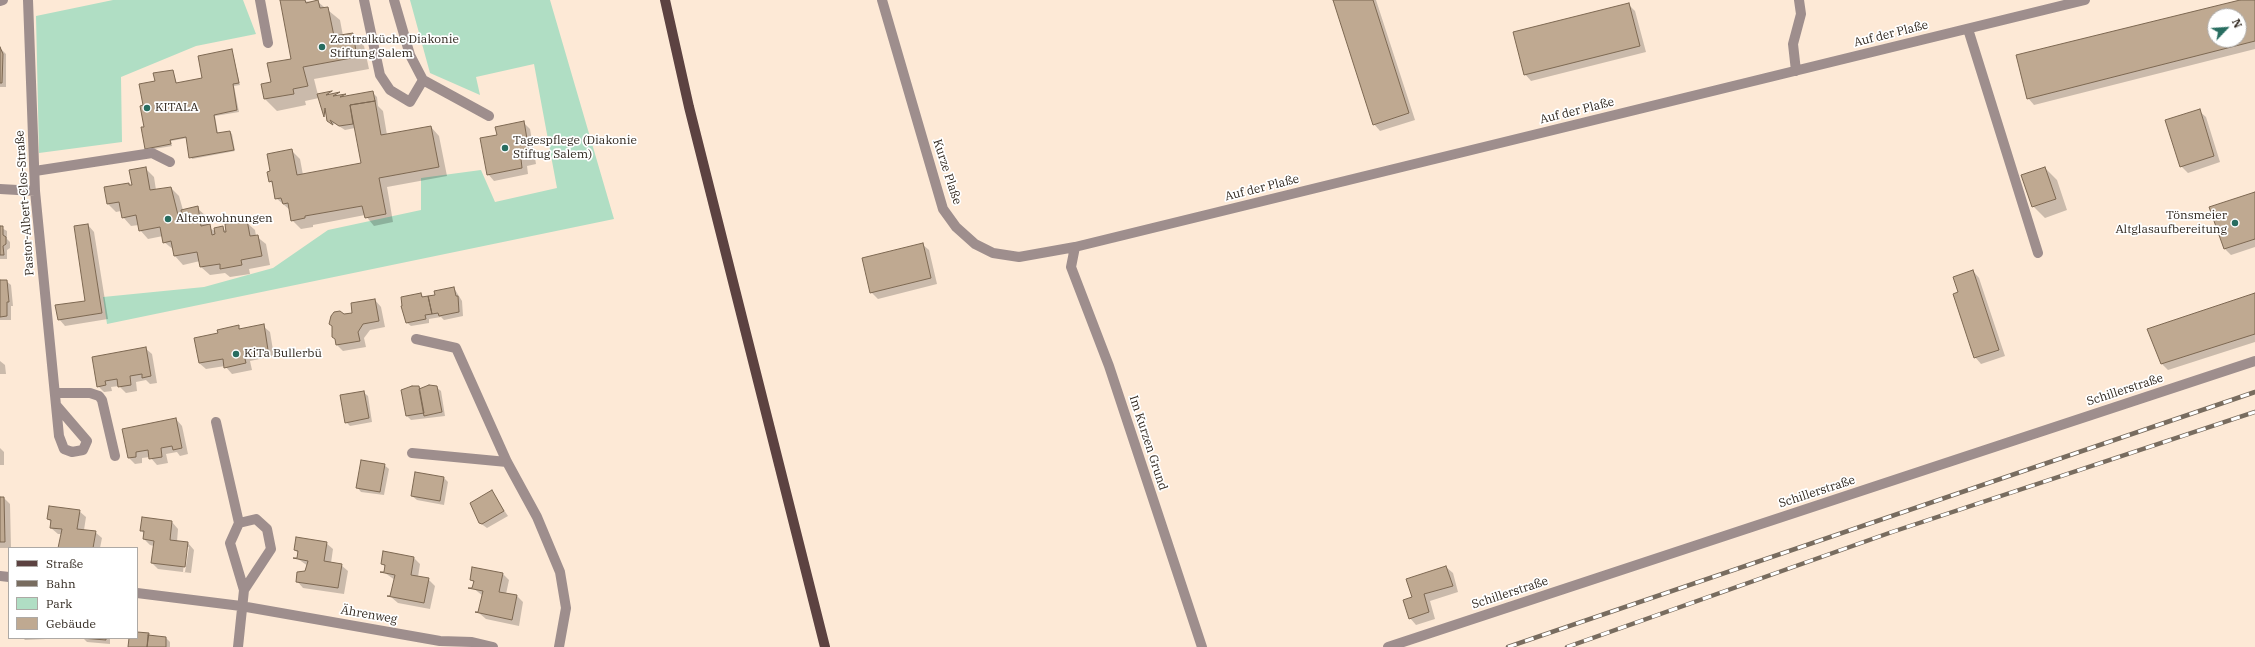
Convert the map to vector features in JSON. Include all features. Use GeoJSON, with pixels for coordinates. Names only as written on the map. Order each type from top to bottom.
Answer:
{"type":"FeatureCollection","features":[{"type":"Feature","properties":{"kind":"main road"},"geometry":{"type":"LineString","coordinates":[[665,0],[689,107],[825,647]]}},
{"type":"Feature","properties":{"kind":"street","name":"Pastor-Albert-Clos-Straße"},"geometry":{"type":"LineString","coordinates":[[28,0],[35,191],[56,405]]}},
{"type":"Feature","properties":{"kind":"street"},"geometry":{"type":"LineString","coordinates":[[260,0],[268,43]]}},
{"type":"Feature","properties":{"kind":"street"},"geometry":{"type":"LineString","coordinates":[[364,0],[380,74],[390,90],[410,102],[423,80]]}},
{"type":"Feature","properties":{"kind":"street"},"geometry":{"type":"LineString","coordinates":[[394,0],[410,55],[423,80],[489,116]]}},
{"type":"Feature","properties":{"kind":"street","name":"Kurze Plaße"},"geometry":{"type":"LineString","coordinates":[[882,0],[943,209],[956,227],[975,244],[994,253],[1019,257],[1075,247]]}},
{"type":"Feature","properties":{"kind":"street"},"geometry":{"type":"LineString","coordinates":[[1796,71],[1793,44],[1800,14],[1799,0]]}},
{"type":"Feature","properties":{"kind":"street","name":"Auf der Plaße"},"geometry":{"type":"LineString","coordinates":[[1075,247],[2085,0]]}},
{"type":"Feature","properties":{"kind":"street"},"geometry":{"type":"LineString","coordinates":[[1968,29],[2038,253]]}},
{"type":"Feature","properties":{"kind":"street"},"geometry":{"type":"LineString","coordinates":[[35,171],[152,153],[170,162]]}},
{"type":"Feature","properties":{"kind":"street"},"geometry":{"type":"LineString","coordinates":[[0,189],[35,191]]}},
{"type":"Feature","properties":{"kind":"street","name":"Im Kurzen Grund"},"geometry":{"type":"LineString","coordinates":[[1075,247],[1071,268],[1109,366],[1202,647]]}},
{"type":"Feature","properties":{"kind":"street"},"geometry":{"type":"LineString","coordinates":[[416,339],[456,348],[507,462],[536,517],[560,572],[566,608],[559,647]]}},
{"type":"Feature","properties":{"kind":"street","name":"Schillerstraße"},"geometry":{"type":"LineString","coordinates":[[1388,647],[2255,361]]}},
{"type":"Feature","properties":{"kind":"street"},"geometry":{"type":"LineString","coordinates":[[55,394],[90,393],[98,396],[102,400],[115,456]]}},
{"type":"Feature","properties":{"kind":"street"},"geometry":{"type":"LineString","coordinates":[[216,422],[238,523],[230,543],[244,590]]}},
{"type":"Feature","properties":{"kind":"street"},"geometry":{"type":"LineString","coordinates":[[412,453],[507,462]]}},
{"type":"Feature","properties":{"kind":"street"},"geometry":{"type":"LineString","coordinates":[[238,523],[256,519],[267,529],[271,549],[244,590],[241,606],[238,647]]}},
{"type":"Feature","properties":{"kind":"street","name":"Ährenweg"},"geometry":{"type":"LineString","coordinates":[[138,593],[241,606],[440,641],[472,642],[493,647]]}},
{"type":"Feature","properties":{"kind":"green space"},"geometry":{"type":"Polygon","coordinates":[[[113,0],[243,0],[256,34],[196,46],[121,77],[122,142],[39,153],[36,16],[113,0]]]}},
{"type":"Feature","properties":{"kind":"green space"},"geometry":{"type":"Polygon","coordinates":[[[410,0],[550,0],[614,219],[107,324],[103,297],[204,287],[273,268],[328,230],[421,210],[421,178],[481,170],[495,202],[557,188],[534,64],[476,77],[480,95],[430,73],[410,0]]]}},
{"type":"Feature","properties":{"kind":"building","name":"Zentralküche Diakonie Stiftung Salem"},"geometry":{"type":"Polygon","coordinates":[[[280,0],[305,0],[306,3],[318,0],[320,8],[328,7],[334,36],[353,33],[357,57],[303,67],[308,86],[293,89],[294,94],[264,99],[261,84],[271,82],[267,63],[291,59],[280,0]]]}},
{"type":"Feature","properties":{"kind":"building"},"geometry":{"type":"Polygon","coordinates":[[[1333,0],[1373,0],[1409,113],[1373,125],[1333,0]]]}},
{"type":"Feature","properties":{"kind":"building"},"geometry":{"type":"Polygon","coordinates":[[[2240,0],[2255,0],[2255,41],[2247,43],[2247,8],[2207,8],[2240,0]]]}},
{"type":"Feature","properties":{"kind":"building"},"geometry":{"type":"Polygon","coordinates":[[[1629,3],[1640,46],[1524,75],[1513,32],[1629,3]]]}},
{"type":"Feature","properties":{"kind":"building"},"geometry":{"type":"Polygon","coordinates":[[[2207,8],[2207,48],[2227,48],[2027,99],[2016,55],[2207,8]]]}},
{"type":"Feature","properties":{"kind":"building"},"geometry":{"type":"Polygon","coordinates":[[[0,47],[3,54],[2,83],[0,83],[0,47]]]}},
{"type":"Feature","properties":{"kind":"building"},"geometry":{"type":"Polygon","coordinates":[[[232,49],[239,83],[233,84],[237,110],[214,115],[217,133],[230,131],[234,150],[189,158],[186,137],[170,140],[171,144],[145,149],[141,127],[144,127],[140,106],[143,105],[139,84],[155,81],[153,73],[173,70],[176,83],[202,78],[198,56],[232,49]]]}},
{"type":"Feature","properties":{"kind":"building"},"geometry":{"type":"Polygon","coordinates":[[[332,91],[326,95],[340,92],[333,96],[346,94],[340,97],[373,91],[375,101],[350,105],[353,124],[339,126],[330,120],[333,125],[327,121],[325,108],[324,117],[317,94],[332,91]]]}},
{"type":"Feature","properties":{"kind":"building"},"geometry":{"type":"Polygon","coordinates":[[[375,101],[381,135],[431,126],[439,167],[379,178],[386,214],[365,218],[362,206],[305,216],[305,218],[291,221],[288,203],[283,204],[281,198],[275,199],[272,181],[269,182],[267,172],[270,171],[267,154],[292,149],[297,175],[361,163],[350,105],[375,101]]]}},
{"type":"Feature","properties":{"kind":"building"},"geometry":{"type":"Polygon","coordinates":[[[2200,109],[2214,156],[2180,167],[2165,120],[2200,109]]]}},
{"type":"Feature","properties":{"kind":"building","name":"Tagespflege (Diakonie Stiftug Salem)"},"geometry":{"type":"Polygon","coordinates":[[[524,121],[530,157],[521,159],[522,168],[487,175],[480,138],[497,135],[495,127],[524,121]]]}},
{"type":"Feature","properties":{"kind":"building","name":"Altenwohnungen"},"geometry":{"type":"Polygon","coordinates":[[[146,167],[150,190],[171,187],[178,215],[182,215],[181,210],[198,206],[201,226],[210,224],[212,235],[215,234],[214,228],[223,226],[224,232],[226,232],[225,224],[247,220],[250,236],[258,235],[262,256],[241,260],[242,265],[220,269],[220,264],[200,267],[197,252],[174,256],[171,241],[163,243],[160,227],[139,231],[136,215],[122,218],[119,202],[107,204],[104,187],[129,183],[129,185],[132,185],[129,170],[146,167]]]}},
{"type":"Feature","properties":{"kind":"building"},"geometry":{"type":"Polygon","coordinates":[[[2045,167],[2056,199],[2032,207],[2021,175],[2045,167]]]}},
{"type":"Feature","properties":{"kind":"building","name":"Tönsmeier Altglasaufbereitung"},"geometry":{"type":"Polygon","coordinates":[[[2255,192],[2255,239],[2224,249],[2209,207],[2255,192]]]}},
{"type":"Feature","properties":{"kind":"building"},"geometry":{"type":"Polygon","coordinates":[[[88,224],[102,313],[58,320],[55,305],[85,301],[74,226],[88,224]]]}},
{"type":"Feature","properties":{"kind":"building"},"geometry":{"type":"Polygon","coordinates":[[[0,226],[3,226],[3,235],[6,237],[6,244],[3,246],[4,255],[0,255],[0,226]]]}},
{"type":"Feature","properties":{"kind":"building"},"geometry":{"type":"Polygon","coordinates":[[[923,243],[931,278],[870,293],[862,258],[923,243]]]}},
{"type":"Feature","properties":{"kind":"building"},"geometry":{"type":"Polygon","coordinates":[[[1973,270],[1999,350],[1974,358],[1953,294],[1958,292],[1953,277],[1973,270]]]}},
{"type":"Feature","properties":{"kind":"building"},"geometry":{"type":"Polygon","coordinates":[[[0,280],[7,280],[9,302],[7,302],[7,316],[0,317],[0,280]]]}},
{"type":"Feature","properties":{"kind":"building"},"geometry":{"type":"Polygon","coordinates":[[[454,287],[456,296],[458,296],[459,312],[439,316],[438,313],[432,314],[428,296],[435,295],[434,291],[454,287]]]}},
{"type":"Feature","properties":{"kind":"building"},"geometry":{"type":"Polygon","coordinates":[[[421,293],[422,297],[428,296],[432,314],[425,315],[426,319],[406,323],[401,306],[401,297],[421,293]]]}},
{"type":"Feature","properties":{"kind":"building"},"geometry":{"type":"Polygon","coordinates":[[[2255,293],[2255,334],[2161,364],[2147,329],[2255,293]]]}},
{"type":"Feature","properties":{"kind":"building"},"geometry":{"type":"Polygon","coordinates":[[[375,299],[379,321],[363,324],[358,332],[360,341],[336,345],[335,339],[332,337],[332,326],[329,324],[331,316],[334,312],[340,311],[344,314],[352,313],[351,303],[375,299]]]}},
{"type":"Feature","properties":{"kind":"building"},"geometry":{"type":"Polygon","coordinates":[[[264,324],[268,350],[244,355],[246,363],[224,368],[223,359],[199,363],[194,338],[218,333],[217,330],[239,325],[239,329],[264,324]]]}},
{"type":"Feature","properties":{"kind":"building"},"geometry":{"type":"Polygon","coordinates":[[[146,347],[151,376],[142,378],[142,374],[130,376],[131,385],[118,387],[117,379],[105,381],[106,385],[97,387],[92,357],[146,347]]]}},
{"type":"Feature","properties":{"kind":"building"},"geometry":{"type":"Polygon","coordinates":[[[429,385],[437,386],[442,412],[424,416],[419,389],[429,385]]]}},
{"type":"Feature","properties":{"kind":"building"},"geometry":{"type":"Polygon","coordinates":[[[412,386],[419,386],[424,413],[406,416],[401,390],[412,386]]]}},
{"type":"Feature","properties":{"kind":"building"},"geometry":{"type":"Polygon","coordinates":[[[364,391],[369,418],[345,423],[340,395],[364,391]]]}},
{"type":"Feature","properties":{"kind":"building"},"geometry":{"type":"Polygon","coordinates":[[[176,418],[182,448],[173,450],[172,446],[161,448],[162,457],[149,459],[148,450],[136,452],[136,457],[128,458],[122,429],[176,418]]]}},
{"type":"Feature","properties":{"kind":"building"},"geometry":{"type":"Polygon","coordinates":[[[361,460],[385,464],[380,492],[356,488],[361,460]]]}},
{"type":"Feature","properties":{"kind":"building"},"geometry":{"type":"Polygon","coordinates":[[[415,472],[444,477],[440,501],[411,496],[415,472]]]}},
{"type":"Feature","properties":{"kind":"building"},"geometry":{"type":"Polygon","coordinates":[[[492,490],[504,511],[482,524],[479,523],[470,503],[492,490]]]}},
{"type":"Feature","properties":{"kind":"building"},"geometry":{"type":"Polygon","coordinates":[[[0,497],[4,497],[5,542],[0,542],[0,497]]]}},
{"type":"Feature","properties":{"kind":"building"},"geometry":{"type":"Polygon","coordinates":[[[49,506],[80,510],[77,529],[96,531],[93,547],[58,547],[62,529],[50,528],[51,520],[47,519],[49,506]]]}},
{"type":"Feature","properties":{"kind":"building"},"geometry":{"type":"Polygon","coordinates":[[[142,517],[172,521],[170,540],[188,542],[185,567],[151,563],[154,541],[143,539],[144,531],[140,531],[142,517]]]}},
{"type":"Feature","properties":{"kind":"building"},"geometry":{"type":"Polygon","coordinates":[[[296,537],[327,542],[324,561],[342,564],[338,588],[296,582],[297,572],[305,571],[308,561],[293,558],[297,558],[298,551],[294,550],[296,537]]]}},
{"type":"Feature","properties":{"kind":"building"},"geometry":{"type":"Polygon","coordinates":[[[383,551],[414,557],[411,575],[429,578],[424,603],[387,596],[390,596],[395,575],[380,572],[384,572],[385,565],[381,564],[383,551]]]}},
{"type":"Feature","properties":{"kind":"building"},"geometry":{"type":"Polygon","coordinates":[[[1446,566],[1453,586],[1424,594],[1429,612],[1409,619],[1403,600],[1412,597],[1406,579],[1446,566]]]}},
{"type":"Feature","properties":{"kind":"building"},"geometry":{"type":"Polygon","coordinates":[[[472,567],[503,573],[499,592],[517,595],[512,620],[475,612],[478,612],[483,591],[468,588],[472,588],[474,581],[470,580],[472,567]]]}},
{"type":"Feature","properties":{"kind":"building"},"geometry":{"type":"Polygon","coordinates":[[[138,632],[149,633],[147,647],[128,647],[129,639],[138,639],[138,632]]]}},
{"type":"Feature","properties":{"kind":"building"},"geometry":{"type":"Polygon","coordinates":[[[148,635],[166,637],[166,647],[147,647],[148,635]]]}},
{"type":"Feature","properties":{"kind":"railway"},"geometry":{"type":"LineString","coordinates":[[1508,647],[2255,392]]}},
{"type":"Feature","properties":{"kind":"railway"},"geometry":{"type":"LineString","coordinates":[[1567,647],[1892,532],[2255,412]]}},
{"type":"Feature","properties":{"kind":"place","name":"Zentralküche Diakonie Stiftung Salem"},"geometry":{"type":"Point","coordinates":[322,47]}},
{"type":"Feature","properties":{"kind":"place","name":"KITALA"},"geometry":{"type":"Point","coordinates":[147,108]}},
{"type":"Feature","properties":{"kind":"place","name":"Tagespflege (Diakonie Stiftug Salem)"},"geometry":{"type":"Point","coordinates":[505,148]}},
{"type":"Feature","properties":{"kind":"place","name":"Altenwohnungen"},"geometry":{"type":"Point","coordinates":[168,219]}},
{"type":"Feature","properties":{"kind":"place","name":"Tönsmeier Altglasaufbereitung"},"geometry":{"type":"Point","coordinates":[2235,223]}},
{"type":"Feature","properties":{"kind":"place","name":"KiTa Bullerbü"},"geometry":{"type":"Point","coordinates":[236,354]}}]}
